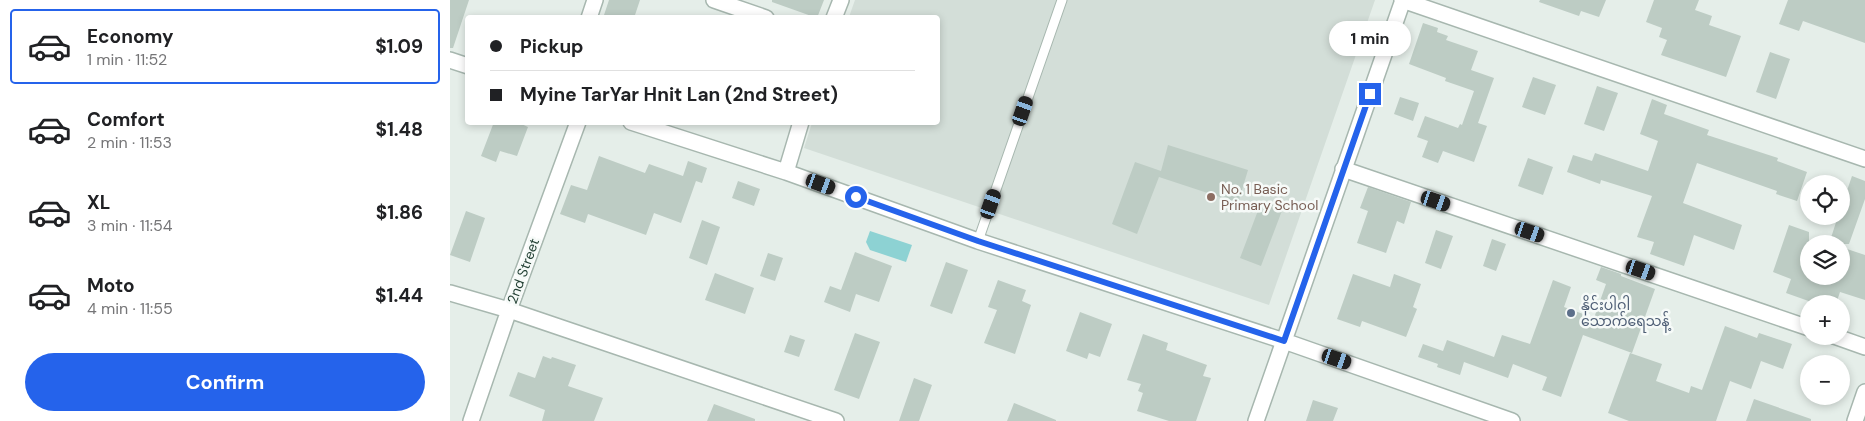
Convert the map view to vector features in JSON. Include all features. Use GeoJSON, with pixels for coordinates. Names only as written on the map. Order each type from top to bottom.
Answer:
{"type":"FeatureCollection","features":[{"type":"Feature","properties":{"kind":"street"},"geometry":{"type":"LineString","coordinates":[[590,15],[595,0]]}},
{"type":"Feature","properties":{"kind":"street"},"geometry":{"type":"LineString","coordinates":[[714,0],[757,15]]}},
{"type":"Feature","properties":{"kind":"street"},"geometry":{"type":"LineString","coordinates":[[835,15],[841,0]]}},
{"type":"Feature","properties":{"kind":"street"},"geometry":{"type":"LineString","coordinates":[[1256,421],[1402,0],[1865,159]]}},
{"type":"Feature","properties":{"kind":"street"},"geometry":{"type":"LineString","coordinates":[[450,60],[465,65]]}},
{"type":"Feature","properties":{"kind":"street","name":"2nd Street"},"geometry":{"type":"LineString","coordinates":[[471,421],[509,310],[577,125]]}},
{"type":"Feature","properties":{"kind":"street"},"geometry":{"type":"LineString","coordinates":[[640,125],[786,172],[978,241],[1284,341],[1512,421]]}},
{"type":"Feature","properties":{"kind":"street"},"geometry":{"type":"LineString","coordinates":[[786,172],[800,125]]}},
{"type":"Feature","properties":{"kind":"street"},"geometry":{"type":"LineString","coordinates":[[1343,169],[1800,325]]}},
{"type":"Feature","properties":{"kind":"street"},"geometry":{"type":"LineString","coordinates":[[450,293],[509,310],[836,421]]}},
{"type":"Feature","properties":{"kind":"street"},"geometry":{"type":"LineString","coordinates":[[1850,342],[1865,347]]}},
{"type":"Feature","properties":{"kind":"street"},"geometry":{"type":"LineString","coordinates":[[1855,421],[1865,392]]}},
{"type":"Feature","properties":{"kind":"lane"},"geometry":{"type":"LineString","coordinates":[[978,241],[1062,0]]}},
{"type":"Feature","properties":{"kind":"shaded area"},"geometry":{"type":"Polygon","coordinates":[[[855,0],[1375,0],[1269,305],[804,148],[811,125],[940,125],[940,15],[850,15],[855,0]]]}},
{"type":"Feature","properties":{"kind":"water"},"geometry":{"type":"Polygon","coordinates":[[[870,231],[912,245],[906,262],[870,250],[866,242],[870,231]]]}},
{"type":"Feature","properties":{"kind":"building"},"geometry":{"type":"Polygon","coordinates":[[[450,0],[469,0],[453,48],[450,48],[450,0]]]}},
{"type":"Feature","properties":{"kind":"building"},"geometry":{"type":"Polygon","coordinates":[[[609,0],[640,0],[635,15],[604,15],[609,0]]]}},
{"type":"Feature","properties":{"kind":"building"},"geometry":{"type":"Polygon","coordinates":[[[772,0],[824,0],[818,15],[809,15],[772,2],[772,0]]]}},
{"type":"Feature","properties":{"kind":"building"},"geometry":{"type":"Polygon","coordinates":[[[1540,0],[1606,0],[1599,17],[1581,11],[1579,16],[1539,2],[1540,0]]]}},
{"type":"Feature","properties":{"kind":"building"},"geometry":{"type":"Polygon","coordinates":[[[1654,0],[1699,0],[1695,10],[1712,16],[1709,25],[1741,36],[1726,77],[1661,55],[1667,40],[1659,37],[1662,28],[1646,22],[1654,0]]]}},
{"type":"Feature","properties":{"kind":"building"},"geometry":{"type":"Polygon","coordinates":[[[1788,0],[1865,0],[1865,43],[1803,21],[1799,31],[1779,24],[1788,0]]]}},
{"type":"Feature","properties":{"kind":"building"},"geometry":{"type":"Polygon","coordinates":[[[1423,23],[1438,28],[1437,32],[1448,36],[1446,40],[1478,51],[1471,70],[1494,78],[1478,123],[1487,126],[1474,162],[1443,151],[1438,163],[1422,157],[1428,141],[1417,137],[1425,116],[1458,128],[1460,124],[1462,125],[1474,91],[1445,81],[1446,78],[1409,64],[1423,23]]]}},
{"type":"Feature","properties":{"kind":"building"},"geometry":{"type":"Polygon","coordinates":[[[1770,52],[1790,59],[1776,99],[1756,92],[1770,52]]]}},
{"type":"Feature","properties":{"kind":"building"},"geometry":{"type":"Polygon","coordinates":[[[1533,77],[1556,85],[1545,115],[1522,107],[1533,77]]]}},
{"type":"Feature","properties":{"kind":"building"},"geometry":{"type":"Polygon","coordinates":[[[1597,86],[1618,93],[1604,131],[1584,124],[1597,86]]]}},
{"type":"Feature","properties":{"kind":"building"},"geometry":{"type":"Polygon","coordinates":[[[1400,97],[1419,103],[1413,121],[1394,114],[1400,97]]]}},
{"type":"Feature","properties":{"kind":"building"},"geometry":{"type":"Polygon","coordinates":[[[1652,99],[1667,105],[1664,114],[1709,130],[1707,135],[1778,158],[1777,161],[1807,172],[1806,175],[1800,175],[1800,192],[1797,201],[1776,194],[1777,191],[1697,163],[1683,203],[1742,225],[1734,250],[1694,235],[1684,266],[1650,254],[1654,242],[1637,237],[1652,196],[1601,180],[1600,184],[1567,172],[1573,155],[1592,161],[1595,153],[1648,171],[1658,141],[1640,134],[1652,99]]]}},
{"type":"Feature","properties":{"kind":"building"},"geometry":{"type":"Polygon","coordinates":[[[493,125],[524,125],[528,127],[517,156],[500,151],[496,162],[481,156],[493,125]]]}},
{"type":"Feature","properties":{"kind":"building"},"geometry":{"type":"Polygon","coordinates":[[[1168,145],[1248,170],[1238,203],[1159,177],[1137,234],[1112,224],[1135,162],[1161,171],[1168,145]]]}},
{"type":"Feature","properties":{"kind":"building"},"geometry":{"type":"Polygon","coordinates":[[[599,156],[645,173],[649,164],[683,176],[688,161],[707,168],[702,183],[696,181],[681,223],[654,213],[646,235],[588,214],[585,223],[560,214],[571,185],[587,190],[599,156]]]}},
{"type":"Feature","properties":{"kind":"building"},"geometry":{"type":"Polygon","coordinates":[[[1528,158],[1553,167],[1543,195],[1518,186],[1528,158]]]}},
{"type":"Feature","properties":{"kind":"building"},"geometry":{"type":"Polygon","coordinates":[[[1852,176],[1865,181],[1865,199],[1850,241],[1850,235],[1832,235],[1835,225],[1850,225],[1850,182],[1852,176]]]}},
{"type":"Feature","properties":{"kind":"building"},"geometry":{"type":"Polygon","coordinates":[[[738,181],[760,189],[754,206],[732,198],[738,181]]]}},
{"type":"Feature","properties":{"kind":"building"},"geometry":{"type":"Polygon","coordinates":[[[1368,187],[1411,202],[1404,224],[1397,221],[1386,253],[1357,243],[1368,211],[1360,208],[1368,187]]]}},
{"type":"Feature","properties":{"kind":"building"},"geometry":{"type":"Polygon","coordinates":[[[1262,200],[1283,208],[1261,266],[1240,258],[1262,200]]]}},
{"type":"Feature","properties":{"kind":"building"},"geometry":{"type":"Polygon","coordinates":[[[466,211],[485,218],[470,262],[450,255],[466,211]]]}},
{"type":"Feature","properties":{"kind":"building"},"geometry":{"type":"Polygon","coordinates":[[[702,220],[720,227],[707,265],[689,258],[702,220]]]}},
{"type":"Feature","properties":{"kind":"building"},"geometry":{"type":"Polygon","coordinates":[[[1789,225],[1809,232],[1809,235],[1800,235],[1800,285],[1850,285],[1850,250],[1865,255],[1865,300],[1840,292],[1839,295],[1800,295],[1800,298],[1786,293],[1791,279],[1773,272],[1789,225]]]}},
{"type":"Feature","properties":{"kind":"building"},"geometry":{"type":"Polygon","coordinates":[[[1436,230],[1453,236],[1441,269],[1425,263],[1436,230]]]}},
{"type":"Feature","properties":{"kind":"building"},"geometry":{"type":"Polygon","coordinates":[[[1492,239],[1506,244],[1496,271],[1483,266],[1492,239]]]}},
{"type":"Feature","properties":{"kind":"building"},"geometry":{"type":"Polygon","coordinates":[[[855,252],[892,266],[879,302],[856,294],[850,312],[824,302],[830,286],[841,290],[855,252]]]}},
{"type":"Feature","properties":{"kind":"building"},"geometry":{"type":"Polygon","coordinates":[[[768,253],[783,258],[775,281],[760,276],[768,253]]]}},
{"type":"Feature","properties":{"kind":"building"},"geometry":{"type":"Polygon","coordinates":[[[946,262],[968,270],[952,314],[930,306],[946,262]]]}},
{"type":"Feature","properties":{"kind":"building"},"geometry":{"type":"Polygon","coordinates":[[[1601,267],[1655,289],[1632,353],[1583,335],[1561,397],[1542,390],[1547,377],[1513,364],[1508,378],[1464,362],[1460,375],[1437,367],[1438,364],[1418,357],[1423,344],[1443,351],[1447,340],[1494,357],[1502,335],[1530,344],[1553,280],[1571,287],[1564,307],[1594,318],[1606,284],[1596,280],[1601,267]]]}},
{"type":"Feature","properties":{"kind":"building"},"geometry":{"type":"Polygon","coordinates":[[[715,273],[754,288],[745,314],[705,300],[715,273]]]}},
{"type":"Feature","properties":{"kind":"building"},"geometry":{"type":"Polygon","coordinates":[[[1353,274],[1390,287],[1394,274],[1421,284],[1413,307],[1417,309],[1406,337],[1362,321],[1360,327],[1337,319],[1353,274]]]}},
{"type":"Feature","properties":{"kind":"building"},"geometry":{"type":"Polygon","coordinates":[[[998,280],[1026,290],[1022,301],[1031,305],[1015,354],[984,343],[997,310],[988,307],[998,280]]]}},
{"type":"Feature","properties":{"kind":"building"},"geometry":{"type":"Polygon","coordinates":[[[1080,312],[1112,324],[1100,357],[1089,353],[1087,359],[1066,351],[1080,312]]]}},
{"type":"Feature","properties":{"kind":"building"},"geometry":{"type":"Polygon","coordinates":[[[1725,326],[1757,338],[1759,333],[1792,344],[1783,369],[1761,361],[1751,389],[1730,381],[1716,421],[1629,421],[1608,413],[1630,353],[1662,364],[1656,381],[1689,393],[1691,386],[1702,390],[1725,326]]]}},
{"type":"Feature","properties":{"kind":"building"},"geometry":{"type":"Polygon","coordinates":[[[855,333],[880,342],[859,399],[834,390],[855,333]]]}},
{"type":"Feature","properties":{"kind":"building"},"geometry":{"type":"Polygon","coordinates":[[[1143,334],[1168,343],[1166,350],[1207,365],[1203,376],[1211,378],[1196,421],[1169,421],[1137,411],[1143,393],[1138,391],[1141,384],[1127,380],[1143,334]]]}},
{"type":"Feature","properties":{"kind":"building"},"geometry":{"type":"Polygon","coordinates":[[[790,335],[805,340],[799,357],[784,352],[790,335]]]}},
{"type":"Feature","properties":{"kind":"building"},"geometry":{"type":"Polygon","coordinates":[[[543,356],[576,365],[568,386],[603,398],[594,421],[542,421],[545,410],[509,396],[518,372],[535,378],[543,356]]]}},
{"type":"Feature","properties":{"kind":"building"},"geometry":{"type":"Polygon","coordinates":[[[914,378],[932,385],[919,421],[899,421],[914,378]]]}},
{"type":"Feature","properties":{"kind":"building"},"geometry":{"type":"Polygon","coordinates":[[[1754,399],[1811,419],[1811,421],[1746,421],[1754,399]]]}},
{"type":"Feature","properties":{"kind":"building"},"geometry":{"type":"Polygon","coordinates":[[[1313,400],[1338,408],[1333,421],[1306,421],[1313,400]]]}},
{"type":"Feature","properties":{"kind":"building"},"geometry":{"type":"Polygon","coordinates":[[[1014,403],[1056,420],[1056,421],[1007,421],[1014,403]]]}},
{"type":"Feature","properties":{"kind":"building"},"geometry":{"type":"Polygon","coordinates":[[[714,404],[755,419],[755,421],[707,421],[714,404]]]}},
{"type":"Feature","properties":{"kind":"place","name":"No. 1 Basic Primary School"},"geometry":{"type":"Point","coordinates":[1211,197]}},
{"type":"Feature","properties":{"kind":"place","name":"နိုင်းပါဝါ သောက်ရေသန့်"},"geometry":{"type":"Point","coordinates":[1571,313]}},
{"type":"Feature","properties":{"kind":"route"},"geometry":{"type":"LineString","coordinates":[[856,197],[978,241],[1284,341],[1370,94]]}}]}
